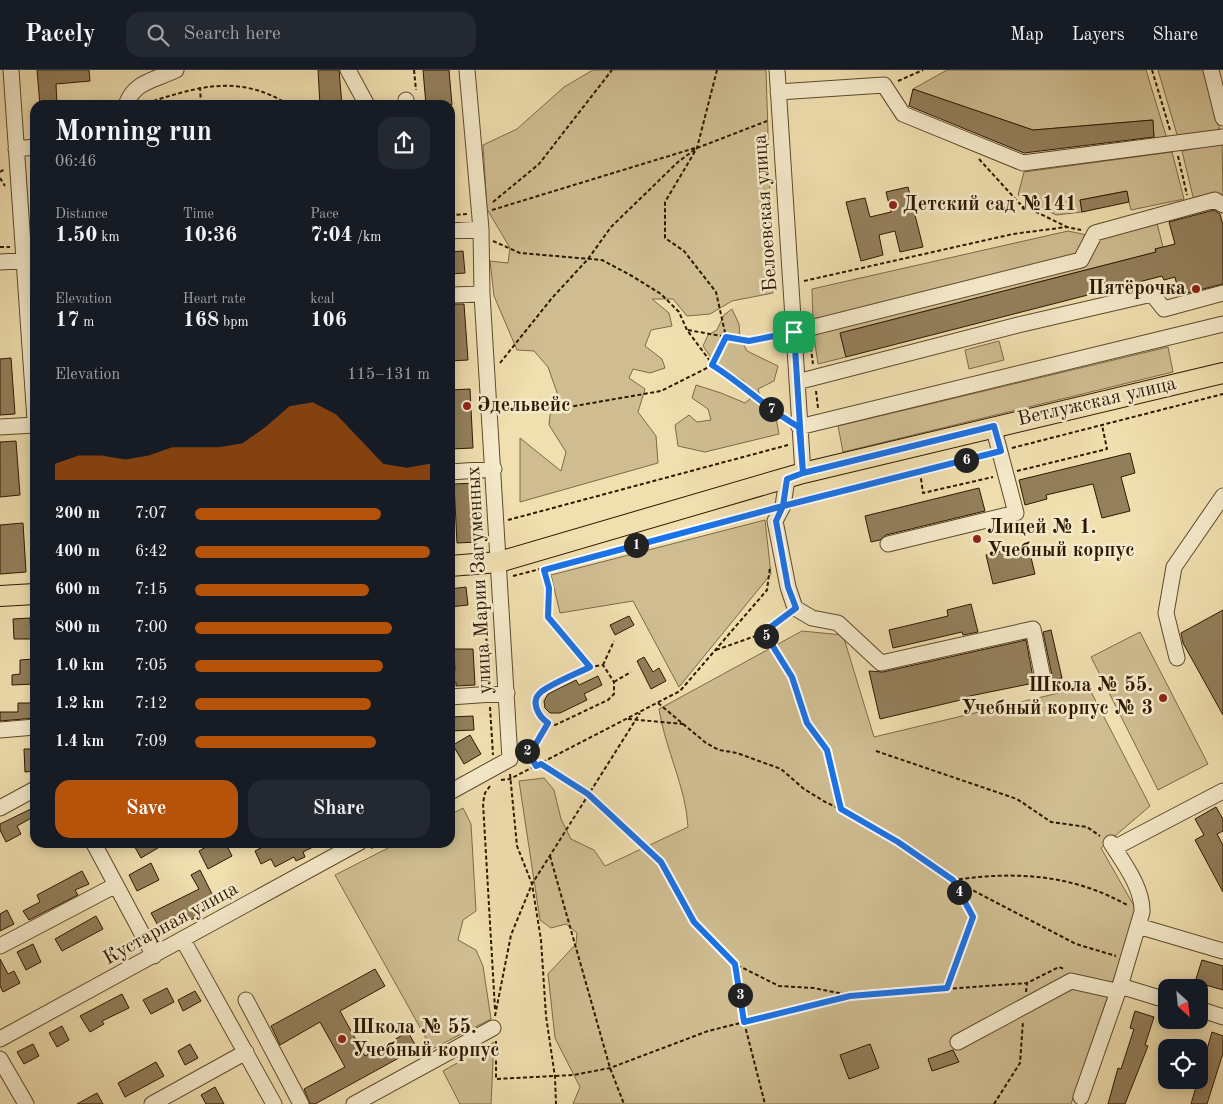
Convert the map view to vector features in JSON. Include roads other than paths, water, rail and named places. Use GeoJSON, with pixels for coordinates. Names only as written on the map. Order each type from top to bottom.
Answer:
{"type":"FeatureCollection","features":[{"type":"Feature","properties":{"kind":"main road","name":"Ветлужская улица"},"geometry":{"type":"LineString","coordinates":[[455,566],[500,570],[795,476],[994,426],[1223,372]]}},
{"type":"Feature","properties":{"kind":"main road"},"geometry":{"type":"LineString","coordinates":[[0,596],[30,594]]}},
{"type":"Feature","properties":{"kind":"street"},"geometry":{"type":"LineString","coordinates":[[11,70],[16,149],[29,260],[30,287]]}},
{"type":"Feature","properties":{"kind":"street"},"geometry":{"type":"LineString","coordinates":[[128,100],[129,95],[139,85],[176,70]]}},
{"type":"Feature","properties":{"kind":"street"},"geometry":{"type":"LineString","coordinates":[[348,70],[364,100]]}},
{"type":"Feature","properties":{"kind":"street","name":"улица Марии Загуменных"},"geometry":{"type":"LineString","coordinates":[[455,790],[494,774],[510,759],[482,294],[481,234],[468,70]]}},
{"type":"Feature","properties":{"kind":"street","name":"Белоевская улица"},"geometry":{"type":"LineString","coordinates":[[777,70],[800,435],[795,476],[776,521],[788,587],[796,608],[812,618],[838,623],[881,663],[1033,629],[1044,683]]}},
{"type":"Feature","properties":{"kind":"street"},"geometry":{"type":"LineString","coordinates":[[1215,72],[1223,118]]}},
{"type":"Feature","properties":{"kind":"street"},"geometry":{"type":"LineString","coordinates":[[778,92],[884,85],[903,114],[1023,163],[1223,137]]}},
{"type":"Feature","properties":{"kind":"street"},"geometry":{"type":"LineString","coordinates":[[16,149],[30,148]]}},
{"type":"Feature","properties":{"kind":"street"},"geometry":{"type":"LineString","coordinates":[[794,332],[1081,260],[1095,233],[1215,200],[1223,205]]}},
{"type":"Feature","properties":{"kind":"street"},"geometry":{"type":"LineString","coordinates":[[455,232],[481,234]]}},
{"type":"Feature","properties":{"kind":"street"},"geometry":{"type":"LineString","coordinates":[[0,262],[29,260]]}},
{"type":"Feature","properties":{"kind":"street"},"geometry":{"type":"LineString","coordinates":[[797,382],[1018,325],[1152,294],[1164,309],[1223,293]]}},
{"type":"Feature","properties":{"kind":"street"},"geometry":{"type":"LineString","coordinates":[[455,295],[482,294]]}},
{"type":"Feature","properties":{"kind":"street"},"geometry":{"type":"LineString","coordinates":[[800,435],[820,423],[1223,324]]}},
{"type":"Feature","properties":{"kind":"street"},"geometry":{"type":"LineString","coordinates":[[0,427],[30,425]]}},
{"type":"Feature","properties":{"kind":"street"},"geometry":{"type":"LineString","coordinates":[[888,544],[1016,513],[994,426]]}},
{"type":"Feature","properties":{"kind":"street"},"geometry":{"type":"LineString","coordinates":[[455,472],[494,469]]}},
{"type":"Feature","properties":{"kind":"street"},"geometry":{"type":"LineString","coordinates":[[1177,658],[1166,612],[1174,567],[1223,496]]}},
{"type":"Feature","properties":{"kind":"street"},"geometry":{"type":"LineString","coordinates":[[455,697],[507,692]]}},
{"type":"Feature","properties":{"kind":"street"},"geometry":{"type":"LineString","coordinates":[[0,730],[30,727]]}},
{"type":"Feature","properties":{"kind":"street"},"geometry":{"type":"LineString","coordinates":[[1081,1096],[1120,986],[1140,920],[1142,901],[1112,845],[1223,791]]}},
{"type":"Feature","properties":{"kind":"street"},"geometry":{"type":"LineString","coordinates":[[0,808],[30,792]]}},
{"type":"Feature","properties":{"kind":"street"},"geometry":{"type":"LineString","coordinates":[[96,848],[154,956]]}},
{"type":"Feature","properties":{"kind":"street","name":"Кустарная улица"},"geometry":{"type":"LineString","coordinates":[[0,1038],[154,956],[349,848]]}},
{"type":"Feature","properties":{"kind":"street"},"geometry":{"type":"LineString","coordinates":[[0,946],[116,885]]}},
{"type":"Feature","properties":{"kind":"street"},"geometry":{"type":"LineString","coordinates":[[1140,920],[1223,951]]}},
{"type":"Feature","properties":{"kind":"street"},"geometry":{"type":"LineString","coordinates":[[183,940],[214,1000],[246,1052],[274,1104]]}},
{"type":"Feature","properties":{"kind":"street"},"geometry":{"type":"LineString","coordinates":[[958,1042],[1071,981],[1116,990],[1120,986]]}},
{"type":"Feature","properties":{"kind":"street"},"geometry":{"type":"LineString","coordinates":[[1120,986],[1158,998]]}},
{"type":"Feature","properties":{"kind":"street"},"geometry":{"type":"LineString","coordinates":[[246,1000],[301,1104]]}},
{"type":"Feature","properties":{"kind":"street"},"geometry":{"type":"LineString","coordinates":[[1208,1012],[1223,1016]]}},
{"type":"Feature","properties":{"kind":"street"},"geometry":{"type":"LineString","coordinates":[[354,1104],[495,1024]]}},
{"type":"Feature","properties":{"kind":"street"},"geometry":{"type":"LineString","coordinates":[[152,1104],[246,1052]]}},
{"type":"Feature","properties":{"kind":"street"},"geometry":{"type":"LineString","coordinates":[[0,1059],[26,1104]]}},
{"type":"Feature","properties":{"kind":"place","name":"Детский сад №141"},"geometry":{"type":"Point","coordinates":[893,205]}},
{"type":"Feature","properties":{"kind":"place","name":"Пятёрочка"},"geometry":{"type":"Point","coordinates":[1196,289]}},
{"type":"Feature","properties":{"kind":"place","name":"Эдельвейс"},"geometry":{"type":"Point","coordinates":[467,406]}},
{"type":"Feature","properties":{"kind":"place","name":"Лицей № 1. Учебный корпус"},"geometry":{"type":"Point","coordinates":[977,539]}},
{"type":"Feature","properties":{"kind":"place","name":"Школа № 55. Учебный корпус № 3"},"geometry":{"type":"Point","coordinates":[1163,698]}},
{"type":"Feature","properties":{"kind":"place","name":"Школа № 55. Учебный корпус"},"geometry":{"type":"Point","coordinates":[342,1039]}}]}
